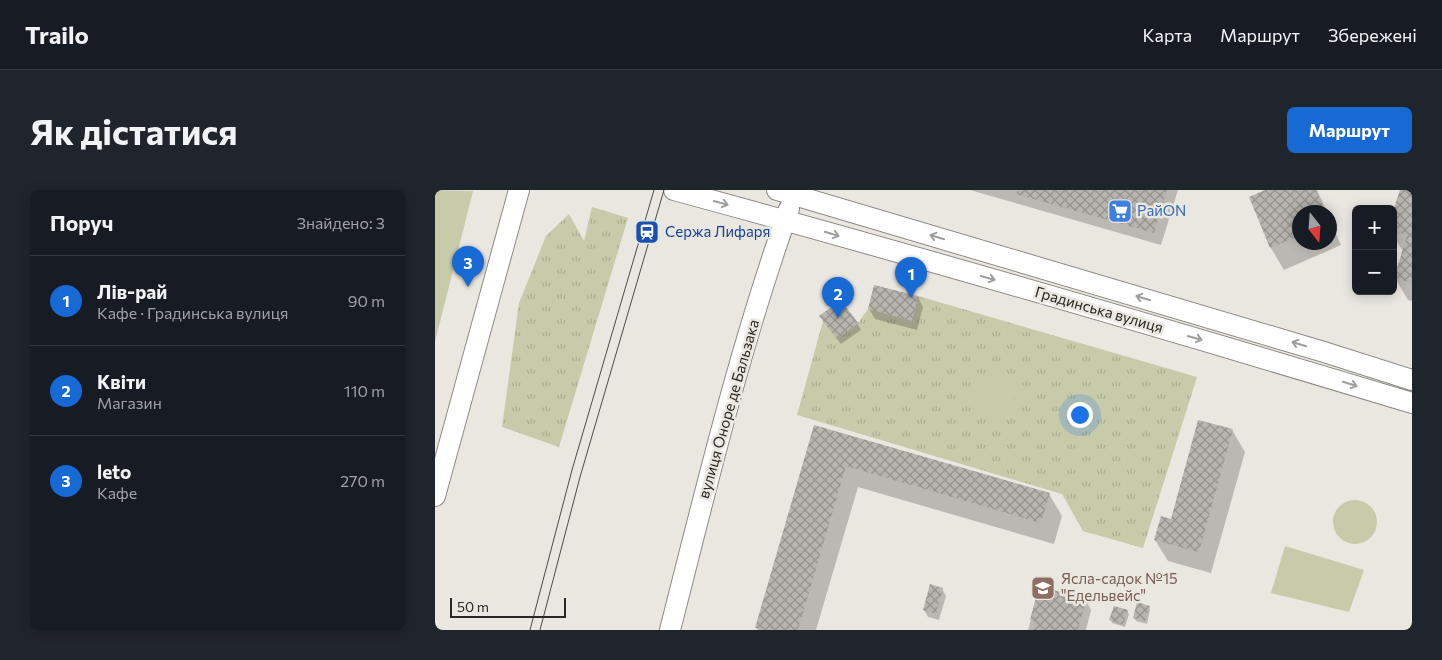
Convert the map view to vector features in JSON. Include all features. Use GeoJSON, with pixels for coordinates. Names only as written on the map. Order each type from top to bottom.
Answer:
{"type":"FeatureCollection","features":[{"type":"Feature","properties":{"kind":"street"},"geometry":{"type":"LineString","coordinates":[[435,496],[519,190]]}},
{"type":"Feature","properties":{"kind":"street","name":"Градинська вулиця"},"geometry":{"type":"LineString","coordinates":[[674,190],[1291,365],[1412,402]]}},
{"type":"Feature","properties":{"kind":"street","name":"Градинська вулиця"},"geometry":{"type":"LineString","coordinates":[[789,191],[1412,380]]}},
{"type":"Feature","properties":{"kind":"street","name":"вулиця Оноре де Бальзака"},"geometry":{"type":"LineString","coordinates":[[670,630],[717,442],[771,260],[785,220],[789,191]]}},
{"type":"Feature","properties":{"kind":"green space"},"geometry":{"type":"Polygon","coordinates":[[[435,190],[473,191],[435,342],[435,190]]]}},
{"type":"Feature","properties":{"kind":"green space"},"geometry":{"type":"Polygon","coordinates":[[[592,207],[628,218],[559,447],[502,427],[519,303],[546,236],[569,214],[584,241],[592,207]]]}},
{"type":"Feature","properties":{"kind":"green space"},"geometry":{"type":"Polygon","coordinates":[[[918,296],[1197,377],[1143,548],[1083,531],[1062,494],[797,415],[823,321],[837,338],[858,323],[868,309],[912,320],[918,296]]]}},
{"type":"Feature","properties":{"kind":"green space"},"geometry":{"type":"Polygon","coordinates":[[[969,370],[1025,386],[998,416],[973,412],[969,370]]]}},
{"type":"Feature","properties":{"kind":"green space"},"geometry":{"type":"Polygon","coordinates":[[[1355,500],[1367,504],[1373,510],[1377,522],[1373,534],[1367,540],[1355,544],[1343,540],[1337,534],[1333,522],[1337,510],[1343,504],[1355,500]]]}},
{"type":"Feature","properties":{"kind":"green space"},"geometry":{"type":"Polygon","coordinates":[[[1285,546],[1364,570],[1349,612],[1271,593],[1285,546]]]}},
{"type":"Feature","properties":{"kind":"building","name":"РайON"},"geometry":{"type":"Polygon","coordinates":[[[1017,190],[1167,190],[1154,233],[1016,194],[1017,190]]]}},
{"type":"Feature","properties":{"kind":"building"},"geometry":{"type":"Polygon","coordinates":[[[1265,190],[1316,190],[1322,205],[1292,205],[1292,239],[1270,248],[1249,197],[1265,190]]]}},
{"type":"Feature","properties":{"kind":"building"},"geometry":{"type":"Polygon","coordinates":[[[1400,190],[1412,190],[1412,283],[1397,279],[1397,268],[1407,235],[1397,232],[1397,205],[1395,205],[1400,190]]]}},
{"type":"Feature","properties":{"kind":"building"},"geometry":{"type":"Polygon","coordinates":[[[874,285],[918,296],[912,321],[868,309],[874,285]]]}},
{"type":"Feature","properties":{"kind":"building"},"geometry":{"type":"Polygon","coordinates":[[[841,300],[858,323],[837,339],[819,316],[841,300]]]}},
{"type":"Feature","properties":{"kind":"building"},"geometry":{"type":"Polygon","coordinates":[[[1198,420],[1233,429],[1199,552],[1154,540],[1161,516],[1171,519],[1198,420]]]}},
{"type":"Feature","properties":{"kind":"building"},"geometry":{"type":"Polygon","coordinates":[[[814,425],[1050,493],[1041,523],[846,466],[798,630],[763,630],[755,628],[814,425]]]}},
{"type":"Feature","properties":{"kind":"building"},"geometry":{"type":"Polygon","coordinates":[[[930,584],[943,588],[936,614],[923,610],[930,584]]]}},
{"type":"Feature","properties":{"kind":"building"},"geometry":{"type":"Polygon","coordinates":[[[1039,586],[1086,599],[1078,630],[1034,630],[1036,622],[1030,620],[1039,586]]]}},
{"type":"Feature","properties":{"kind":"building"},"geometry":{"type":"Polygon","coordinates":[[[1137,602],[1150,606],[1145,621],[1133,618],[1137,602]]]}},
{"type":"Feature","properties":{"kind":"building"},"geometry":{"type":"Polygon","coordinates":[[[1114,606],[1128,610],[1123,625],[1109,620],[1114,606]]]}},
{"type":"Feature","properties":{"kind":"tram line"},"geometry":{"type":"LineString","coordinates":[[530,630],[572,470],[654,190]]}},
{"type":"Feature","properties":{"kind":"tram line"},"geometry":{"type":"LineString","coordinates":[[540,630],[580,477],[664,190]]}},
{"type":"Feature","properties":{"kind":"place","name":"РайON"},"geometry":{"type":"Point","coordinates":[1120,211]}},
{"type":"Feature","properties":{"kind":"place","name":"Сержа Лифаря"},"geometry":{"type":"Point","coordinates":[647,232]}},
{"type":"Feature","properties":{"kind":"place","name":"leto"},"geometry":{"type":"Point","coordinates":[468,287]}},
{"type":"Feature","properties":{"kind":"place","name":"Лів-рай"},"geometry":{"type":"Point","coordinates":[911,298]}},
{"type":"Feature","properties":{"kind":"place","name":"Kвіти"},"geometry":{"type":"Point","coordinates":[838,318]}},
{"type":"Feature","properties":{"kind":"place","name":"Ясла-садок №15 \"Едельвейс\""},"geometry":{"type":"Point","coordinates":[1043,588]}}]}
